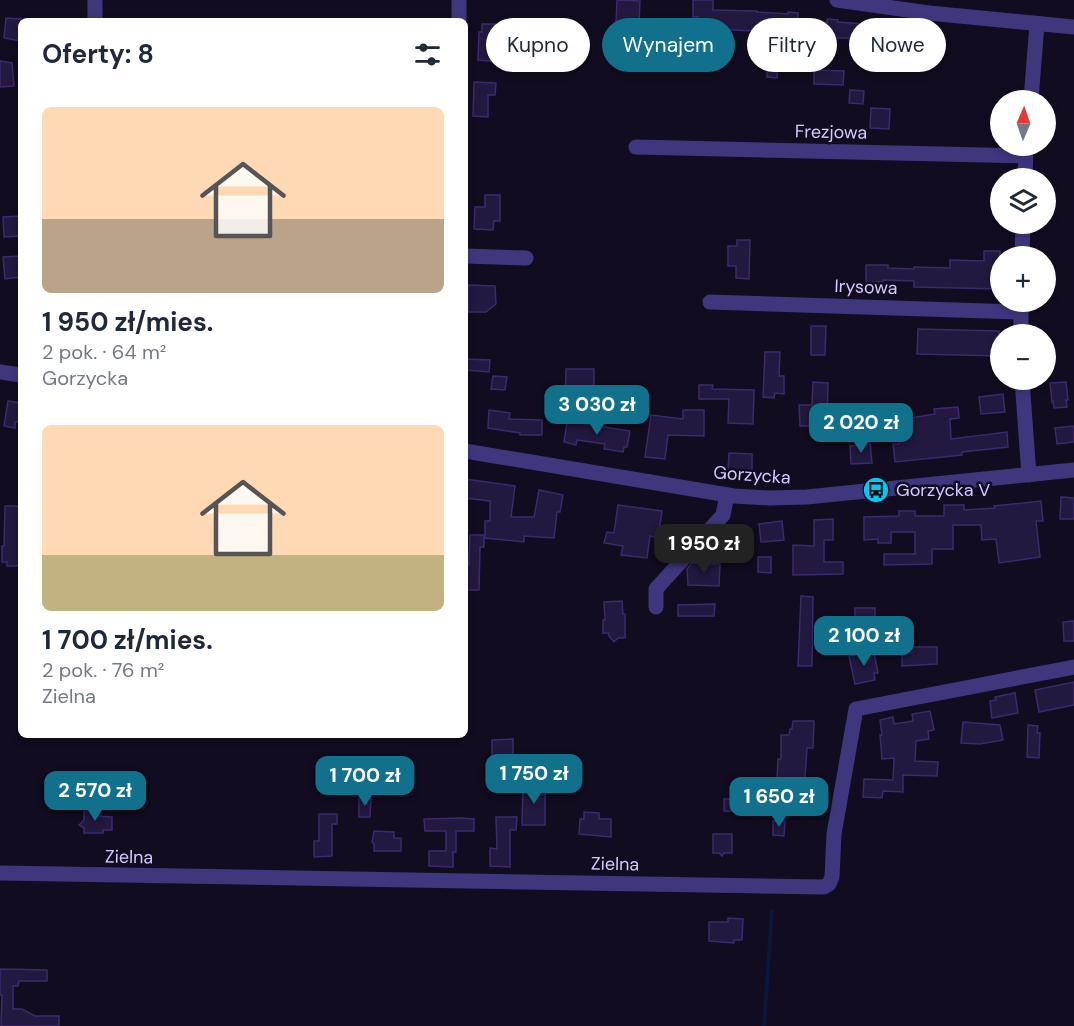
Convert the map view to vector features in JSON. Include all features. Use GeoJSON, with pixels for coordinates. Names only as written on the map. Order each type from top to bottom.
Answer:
{"type":"FeatureCollection","features":[{"type":"Feature","properties":{"kind":"street"},"geometry":{"type":"LineString","coordinates":[[95,0],[95,18]]}},
{"type":"Feature","properties":{"kind":"street"},"geometry":{"type":"LineString","coordinates":[[459,0],[459,18]]}},
{"type":"Feature","properties":{"kind":"street"},"geometry":{"type":"LineString","coordinates":[[837,0],[929,13],[1074,27]]}},
{"type":"Feature","properties":{"kind":"street"},"geometry":{"type":"LineString","coordinates":[[1032,90],[1037,24]]}},
{"type":"Feature","properties":{"kind":"street","name":"Frezjowa"},"geometry":{"type":"LineString","coordinates":[[636,147],[990,151]]}},
{"type":"Feature","properties":{"kind":"street"},"geometry":{"type":"LineString","coordinates":[[468,256],[526,258]]}},
{"type":"Feature","properties":{"kind":"street","name":"Irysowa"},"geometry":{"type":"LineString","coordinates":[[710,302],[990,307]]}},
{"type":"Feature","properties":{"kind":"street"},"geometry":{"type":"LineString","coordinates":[[0,372],[18,375]]}},
{"type":"Feature","properties":{"kind":"street"},"geometry":{"type":"LineString","coordinates":[[1023,390],[1029,475]]}},
{"type":"Feature","properties":{"kind":"street","name":"Gorzycka"},"geometry":{"type":"LineString","coordinates":[[468,452],[727,495],[770,498],[807,497],[1074,470]]}},
{"type":"Feature","properties":{"kind":"street"},"geometry":{"type":"LineString","coordinates":[[656,607],[656,589],[723,515],[727,495]]}},
{"type":"Feature","properties":{"kind":"street","name":"Zielna"},"geometry":{"type":"LineString","coordinates":[[0,873],[824,887],[829,884],[832,877],[834,834],[856,709],[1074,667]]}},
{"type":"Feature","properties":{"kind":"building"},"geometry":{"type":"Polygon","coordinates":[[[617,0],[640,1],[639,18],[616,18],[617,0]]]}},
{"type":"Feature","properties":{"kind":"building"},"geometry":{"type":"Polygon","coordinates":[[[693,0],[713,0],[713,10],[798,13],[798,18],[747,18],[747,31],[735,30],[735,18],[693,17],[693,0]]]}},
{"type":"Feature","properties":{"kind":"building"},"geometry":{"type":"Polygon","coordinates":[[[6,18],[18,19],[18,40],[4,38],[6,18]]]}},
{"type":"Feature","properties":{"kind":"building"},"geometry":{"type":"Polygon","coordinates":[[[837,20],[849,23],[849,38],[837,38],[837,20]]]}},
{"type":"Feature","properties":{"kind":"building"},"geometry":{"type":"Polygon","coordinates":[[[482,24],[486,24],[486,61],[478,60],[479,32],[482,32],[482,24]]]}},
{"type":"Feature","properties":{"kind":"building"},"geometry":{"type":"Polygon","coordinates":[[[0,61],[12,63],[14,86],[0,87],[0,61]]]}},
{"type":"Feature","properties":{"kind":"building"},"geometry":{"type":"Polygon","coordinates":[[[844,71],[843,85],[814,84],[814,72],[844,71]]]}},
{"type":"Feature","properties":{"kind":"building"},"geometry":{"type":"Polygon","coordinates":[[[767,72],[777,72],[777,78],[767,77],[767,72]]]}},
{"type":"Feature","properties":{"kind":"building"},"geometry":{"type":"Polygon","coordinates":[[[474,82],[496,83],[495,95],[488,95],[488,117],[473,116],[474,82]]]}},
{"type":"Feature","properties":{"kind":"building"},"geometry":{"type":"Polygon","coordinates":[[[850,90],[864,91],[863,104],[849,103],[850,90]]]}},
{"type":"Feature","properties":{"kind":"building"},"geometry":{"type":"Polygon","coordinates":[[[871,108],[890,109],[889,129],[870,128],[871,108]]]}},
{"type":"Feature","properties":{"kind":"building"},"geometry":{"type":"Polygon","coordinates":[[[485,195],[500,195],[500,221],[494,221],[493,230],[474,229],[475,207],[485,207],[485,195]]]}},
{"type":"Feature","properties":{"kind":"building"},"geometry":{"type":"Polygon","coordinates":[[[18,216],[18,236],[4,237],[3,217],[18,216]]]}},
{"type":"Feature","properties":{"kind":"building"},"geometry":{"type":"Polygon","coordinates":[[[737,240],[750,240],[749,279],[736,278],[736,266],[728,266],[728,246],[737,246],[737,240]]]}},
{"type":"Feature","properties":{"kind":"building"},"geometry":{"type":"Polygon","coordinates":[[[984,251],[990,251],[990,289],[914,287],[914,281],[866,282],[866,265],[888,265],[888,268],[914,269],[914,267],[950,268],[950,260],[984,261],[984,251]]]}},
{"type":"Feature","properties":{"kind":"building"},"geometry":{"type":"Polygon","coordinates":[[[18,256],[18,277],[5,279],[3,257],[18,256]]]}},
{"type":"Feature","properties":{"kind":"building"},"geometry":{"type":"Polygon","coordinates":[[[468,285],[495,286],[496,304],[486,312],[468,312],[468,285]]]}},
{"type":"Feature","properties":{"kind":"building"},"geometry":{"type":"Polygon","coordinates":[[[811,326],[826,326],[825,355],[811,355],[811,326]]]}},
{"type":"Feature","properties":{"kind":"building"},"geometry":{"type":"Polygon","coordinates":[[[918,329],[990,331],[990,356],[917,354],[918,329]]]}},
{"type":"Feature","properties":{"kind":"building"},"geometry":{"type":"Polygon","coordinates":[[[765,352],[780,352],[779,376],[784,376],[784,394],[775,393],[774,398],[763,397],[765,352]]]}},
{"type":"Feature","properties":{"kind":"building"},"geometry":{"type":"Polygon","coordinates":[[[468,359],[490,360],[489,372],[468,370],[468,359]]]}},
{"type":"Feature","properties":{"kind":"building"},"geometry":{"type":"Polygon","coordinates":[[[566,369],[594,369],[594,392],[629,392],[629,400],[635,400],[633,412],[566,411],[566,369]]]}},
{"type":"Feature","properties":{"kind":"building"},"geometry":{"type":"Polygon","coordinates":[[[493,376],[507,377],[505,390],[491,389],[493,376]]]}},
{"type":"Feature","properties":{"kind":"building"},"geometry":{"type":"Polygon","coordinates":[[[813,382],[828,383],[827,420],[823,426],[800,426],[799,405],[812,405],[813,382]]]}},
{"type":"Feature","properties":{"kind":"building"},"geometry":{"type":"Polygon","coordinates":[[[1066,382],[1067,407],[1054,408],[1051,390],[1056,390],[1056,383],[1066,382]]]}},
{"type":"Feature","properties":{"kind":"building"},"geometry":{"type":"Polygon","coordinates":[[[699,385],[713,385],[712,389],[754,390],[753,424],[728,423],[729,399],[699,399],[699,385]]]}},
{"type":"Feature","properties":{"kind":"building"},"geometry":{"type":"Polygon","coordinates":[[[1003,394],[1005,412],[981,414],[979,397],[1003,394]]]}},
{"type":"Feature","properties":{"kind":"building"},"geometry":{"type":"Polygon","coordinates":[[[8,401],[18,403],[18,422],[15,422],[15,428],[4,426],[8,401]]]}},
{"type":"Feature","properties":{"kind":"building"},"geometry":{"type":"Polygon","coordinates":[[[958,407],[959,418],[950,419],[951,439],[1007,432],[1008,447],[962,452],[962,455],[895,462],[893,444],[899,444],[895,425],[898,424],[897,420],[935,414],[934,409],[958,407]]]}},
{"type":"Feature","properties":{"kind":"building"},"geometry":{"type":"Polygon","coordinates":[[[489,410],[510,413],[509,419],[542,420],[542,435],[520,435],[520,433],[488,428],[489,410]]]}},
{"type":"Feature","properties":{"kind":"building"},"geometry":{"type":"Polygon","coordinates":[[[683,410],[704,410],[704,436],[668,435],[665,459],[645,457],[651,415],[683,419],[683,410]]]}},
{"type":"Feature","properties":{"kind":"building"},"geometry":{"type":"Polygon","coordinates":[[[567,421],[630,431],[627,447],[624,447],[623,452],[604,449],[605,444],[577,440],[576,445],[564,442],[567,421]]]}},
{"type":"Feature","properties":{"kind":"building"},"geometry":{"type":"Polygon","coordinates":[[[1074,426],[1074,442],[1057,444],[1055,428],[1074,426]]]}},
{"type":"Feature","properties":{"kind":"building"},"geometry":{"type":"Polygon","coordinates":[[[870,442],[872,463],[851,464],[850,446],[870,442]]]}},
{"type":"Feature","properties":{"kind":"building"},"geometry":{"type":"Polygon","coordinates":[[[729,453],[752,454],[752,472],[728,470],[729,453]]]}},
{"type":"Feature","properties":{"kind":"building"},"geometry":{"type":"Polygon","coordinates":[[[468,479],[515,486],[511,517],[534,517],[539,490],[563,495],[560,512],[557,512],[554,538],[524,536],[524,542],[485,538],[485,521],[490,521],[490,501],[468,498],[468,479]]]}},
{"type":"Feature","properties":{"kind":"building"},"geometry":{"type":"Polygon","coordinates":[[[1061,497],[1074,498],[1074,519],[1060,519],[1061,497]]]}},
{"type":"Feature","properties":{"kind":"building"},"geometry":{"type":"Polygon","coordinates":[[[1041,501],[1043,521],[1036,521],[1040,557],[999,563],[996,539],[982,540],[981,525],[953,525],[953,549],[932,549],[932,564],[884,565],[884,554],[915,554],[915,532],[891,532],[891,543],[878,543],[878,539],[864,540],[864,517],[899,516],[899,511],[915,511],[915,516],[944,516],[944,505],[964,505],[964,510],[1041,501]]]}},
{"type":"Feature","properties":{"kind":"building"},"geometry":{"type":"Polygon","coordinates":[[[618,505],[662,511],[658,538],[650,536],[647,558],[621,555],[623,546],[604,543],[607,532],[614,533],[618,505]]]}},
{"type":"Feature","properties":{"kind":"building"},"geometry":{"type":"Polygon","coordinates":[[[5,506],[18,506],[18,566],[7,566],[7,562],[2,562],[2,546],[4,546],[5,506]]]}},
{"type":"Feature","properties":{"kind":"building"},"geometry":{"type":"Polygon","coordinates":[[[833,519],[833,540],[824,540],[824,562],[843,562],[843,574],[793,575],[793,545],[814,546],[814,520],[833,519]]]}},
{"type":"Feature","properties":{"kind":"building"},"geometry":{"type":"Polygon","coordinates":[[[782,521],[784,540],[761,542],[759,524],[782,521]]]}},
{"type":"Feature","properties":{"kind":"building"},"geometry":{"type":"Polygon","coordinates":[[[470,535],[484,535],[484,547],[480,547],[479,590],[468,590],[470,535]]]}},
{"type":"Feature","properties":{"kind":"building"},"geometry":{"type":"Polygon","coordinates":[[[758,557],[771,557],[771,573],[758,572],[758,557]]]}},
{"type":"Feature","properties":{"kind":"building"},"geometry":{"type":"Polygon","coordinates":[[[692,563],[720,564],[719,586],[688,585],[687,569],[692,563]]]}},
{"type":"Feature","properties":{"kind":"building"},"geometry":{"type":"Polygon","coordinates":[[[801,596],[813,597],[812,666],[798,666],[801,596]]]}},
{"type":"Feature","properties":{"kind":"building"},"geometry":{"type":"Polygon","coordinates":[[[622,601],[623,614],[625,614],[625,638],[618,638],[614,642],[609,633],[603,633],[604,602],[622,601]]]}},
{"type":"Feature","properties":{"kind":"building"},"geometry":{"type":"Polygon","coordinates":[[[715,604],[714,616],[678,616],[678,605],[715,604]]]}},
{"type":"Feature","properties":{"kind":"building"},"geometry":{"type":"Polygon","coordinates":[[[855,608],[875,608],[875,627],[855,627],[855,608]]]}},
{"type":"Feature","properties":{"kind":"building"},"geometry":{"type":"Polygon","coordinates":[[[1074,621],[1074,641],[1064,641],[1063,622],[1074,621]]]}},
{"type":"Feature","properties":{"kind":"building"},"geometry":{"type":"Polygon","coordinates":[[[902,647],[937,647],[937,664],[902,666],[902,647]]]}},
{"type":"Feature","properties":{"kind":"building"},"geometry":{"type":"Polygon","coordinates":[[[874,652],[878,673],[874,673],[875,680],[855,684],[849,656],[874,652]]]}},
{"type":"Feature","properties":{"kind":"building"},"geometry":{"type":"Polygon","coordinates":[[[1074,682],[1074,705],[1039,712],[1035,690],[1074,682]]]}},
{"type":"Feature","properties":{"kind":"building"},"geometry":{"type":"Polygon","coordinates":[[[1015,693],[1018,713],[992,718],[990,701],[996,700],[995,697],[1015,693]]]}},
{"type":"Feature","properties":{"kind":"building"},"geometry":{"type":"Polygon","coordinates":[[[930,711],[934,730],[928,731],[929,739],[916,741],[915,761],[938,762],[937,776],[903,775],[903,792],[883,791],[882,798],[863,797],[864,779],[893,780],[894,758],[882,759],[880,720],[893,717],[894,724],[913,721],[912,714],[930,711]]]}},
{"type":"Feature","properties":{"kind":"building"},"geometry":{"type":"Polygon","coordinates":[[[793,721],[814,721],[813,748],[807,748],[804,791],[783,790],[784,780],[777,780],[778,759],[781,759],[781,735],[789,735],[793,721]]]}},
{"type":"Feature","properties":{"kind":"building"},"geometry":{"type":"Polygon","coordinates":[[[963,722],[1000,725],[1003,740],[980,744],[961,743],[963,722]]]}},
{"type":"Feature","properties":{"kind":"building"},"geometry":{"type":"Polygon","coordinates":[[[1028,725],[1038,726],[1039,758],[1027,757],[1028,725]]]}},
{"type":"Feature","properties":{"kind":"building"},"geometry":{"type":"Polygon","coordinates":[[[513,739],[511,773],[490,771],[492,740],[513,739]]]}},
{"type":"Feature","properties":{"kind":"building"},"geometry":{"type":"Polygon","coordinates":[[[523,785],[545,785],[545,825],[522,825],[523,785]]]}},
{"type":"Feature","properties":{"kind":"building"},"geometry":{"type":"Polygon","coordinates":[[[359,798],[371,798],[370,817],[359,817],[359,798]]]}},
{"type":"Feature","properties":{"kind":"building"},"geometry":{"type":"Polygon","coordinates":[[[724,799],[741,799],[741,811],[724,811],[724,799]]]}},
{"type":"Feature","properties":{"kind":"building"},"geometry":{"type":"Polygon","coordinates":[[[84,807],[95,807],[95,816],[112,817],[112,830],[103,830],[103,833],[84,833],[84,828],[79,825],[84,820],[84,807]]]}},
{"type":"Feature","properties":{"kind":"building"},"geometry":{"type":"Polygon","coordinates":[[[584,812],[599,813],[599,819],[611,819],[611,837],[579,834],[580,819],[584,819],[584,812]]]}},
{"type":"Feature","properties":{"kind":"building"},"geometry":{"type":"Polygon","coordinates":[[[319,814],[337,814],[337,824],[332,824],[332,856],[314,857],[314,841],[319,841],[319,814]]]}},
{"type":"Feature","properties":{"kind":"building"},"geometry":{"type":"Polygon","coordinates":[[[496,817],[517,817],[516,830],[510,830],[510,867],[490,866],[490,848],[497,849],[496,817]]]}},
{"type":"Feature","properties":{"kind":"building"},"geometry":{"type":"Polygon","coordinates":[[[424,819],[474,819],[474,831],[456,831],[453,867],[429,866],[429,851],[446,851],[446,831],[425,831],[424,819]]]}},
{"type":"Feature","properties":{"kind":"building"},"geometry":{"type":"Polygon","coordinates":[[[773,821],[785,821],[784,836],[773,835],[773,821]]]}},
{"type":"Feature","properties":{"kind":"building"},"geometry":{"type":"Polygon","coordinates":[[[374,831],[394,832],[394,838],[401,838],[401,851],[374,851],[372,842],[374,831]]]}},
{"type":"Feature","properties":{"kind":"building"},"geometry":{"type":"Polygon","coordinates":[[[713,834],[732,834],[732,853],[724,853],[722,856],[719,853],[713,853],[713,834]]]}},
{"type":"Feature","properties":{"kind":"building"},"geometry":{"type":"Polygon","coordinates":[[[728,918],[743,919],[742,940],[734,940],[734,943],[709,941],[709,922],[728,922],[728,918]]]}},
{"type":"Feature","properties":{"kind":"building"},"geometry":{"type":"Polygon","coordinates":[[[0,969],[47,970],[47,981],[19,981],[18,986],[13,986],[13,1009],[22,1009],[35,1016],[59,1016],[59,1026],[1,1026],[0,969]]]}},
{"type":"Feature","properties":{"kind":"waterway"},"geometry":{"type":"LineString","coordinates":[[764,1026],[772,911]]}},
{"type":"Feature","properties":{"kind":"place","name":"Gorzycka V"},"geometry":{"type":"Point","coordinates":[876,490]}}]}
